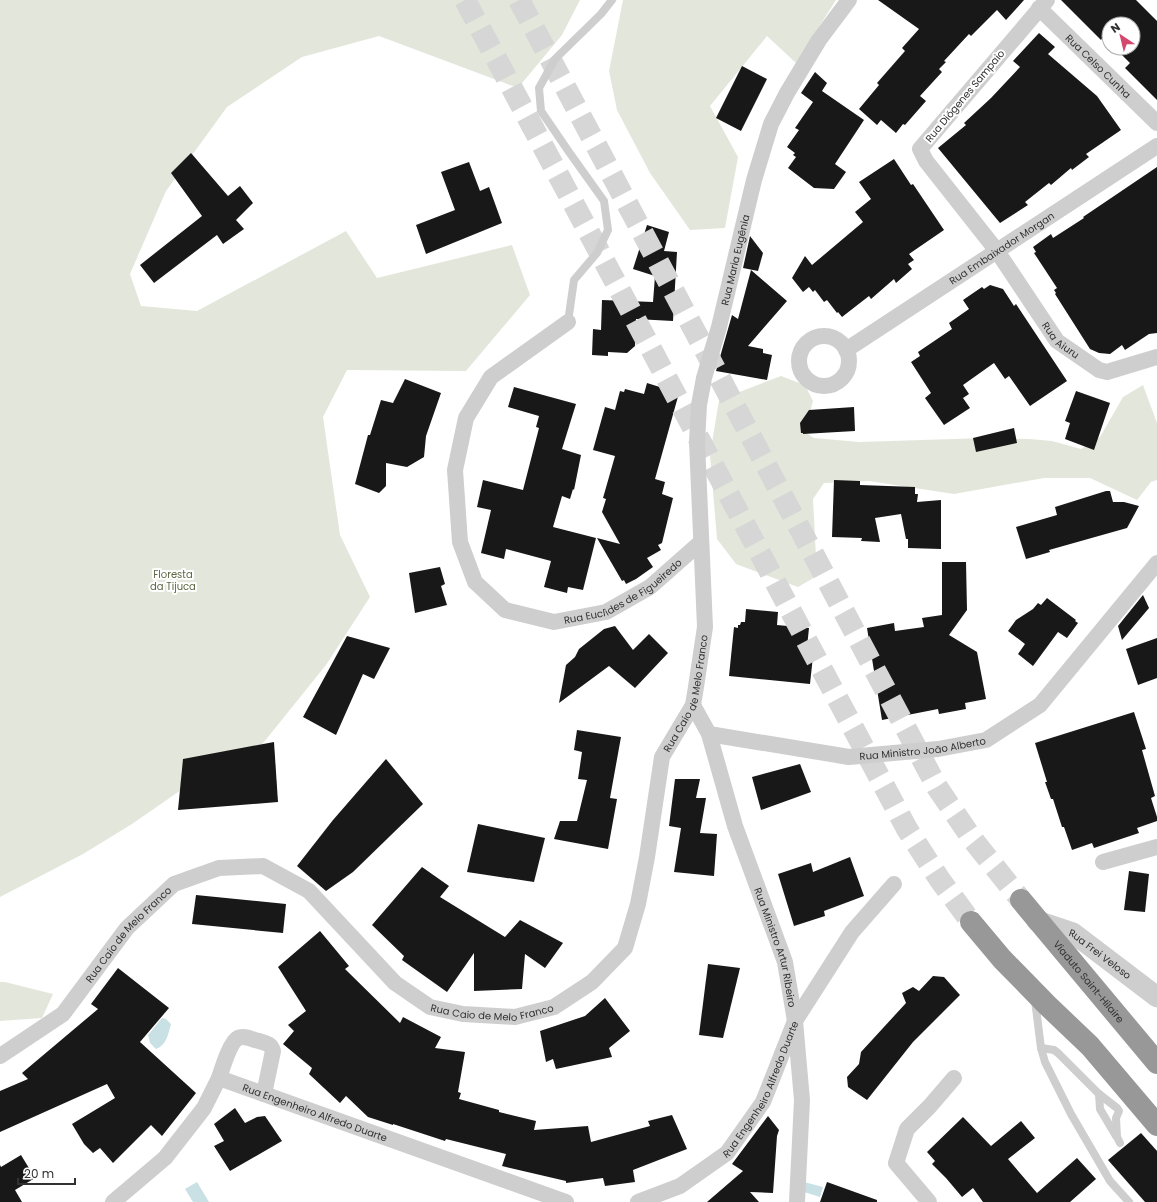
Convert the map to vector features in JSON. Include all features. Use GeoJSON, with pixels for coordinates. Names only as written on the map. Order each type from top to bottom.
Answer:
{"type":"FeatureCollection","features":[{"type":"Feature","properties":{"kind":"highway","name":"Viaduto Saint-Hilaire"},"geometry":{"type":"LineString","coordinates":[[1021,900],[1157,1063]]}},
{"type":"Feature","properties":{"kind":"highway"},"geometry":{"type":"LineString","coordinates":[[971,922],[1002,959],[1090,1046],[1157,1108]]}},
{"type":"Feature","properties":{"kind":"highway"},"geometry":{"type":"LineString","coordinates":[[1090,1046],[1157,1125]]}},
{"type":"Feature","properties":{"kind":"street","name":"Rua Maria Eugênia"},"geometry":{"type":"LineString","coordinates":[[701,542],[697,442],[699,405],[704,378],[719,327],[754,180],[772,124],[787,93],[818,40],[849,0]]}},
{"type":"Feature","properties":{"kind":"street","name":"Rua Celso Cunha"},"geometry":{"type":"LineString","coordinates":[[1043,4],[1157,124]]}},
{"type":"Feature","properties":{"kind":"street","name":"Rua Diógenes Sampaio"},"geometry":{"type":"LineString","coordinates":[[997,250],[926,161],[920,149],[1043,4]]}},
{"type":"Feature","properties":{"kind":"street","name":"Rua Embaixador Morgan"},"geometry":{"type":"LineString","coordinates":[[846,350],[1157,146]]}},
{"type":"Feature","properties":{"kind":"street","name":"Rua Aiuru"},"geometry":{"type":"LineString","coordinates":[[997,250],[1058,341],[1087,362],[1099,370],[1107,372],[1157,357]]}},
{"type":"Feature","properties":{"kind":"street","name":"Rua Euclides de Figueiredo"},"geometry":{"type":"LineString","coordinates":[[568,322],[491,377],[466,418],[455,470],[460,542],[475,582],[505,610],[554,622],[606,612],[650,587],[701,542]]}},
{"type":"Feature","properties":{"kind":"street","name":"Rua Caio de Melo Franco"},"geometry":{"type":"LineString","coordinates":[[0,1056],[63,1014],[128,928],[174,884],[218,868],[263,866],[309,891],[395,983],[430,1007],[463,1014],[515,1017],[554,1007],[592,982],[625,948],[638,904],[662,757],[692,705],[696,687],[704,627],[701,542]]}},
{"type":"Feature","properties":{"kind":"street","name":"Rua Ministro João Alberto"},"geometry":{"type":"LineString","coordinates":[[709,734],[849,757],[938,749],[986,740],[1040,705],[1157,563]]}},
{"type":"Feature","properties":{"kind":"street","name":"Rua Ministro Artur Ribeiro"},"geometry":{"type":"LineString","coordinates":[[692,705],[709,734],[735,826],[785,962],[795,1021],[802,1100],[797,1202]]}},
{"type":"Feature","properties":{"kind":"street"},"geometry":{"type":"LineString","coordinates":[[1103,862],[1157,847]]}},
{"type":"Feature","properties":{"kind":"street","name":"Rua Engenheiro Alfredo Duarte"},"geometry":{"type":"LineString","coordinates":[[638,1202],[680,1186],[727,1153],[763,1102],[795,1021],[852,932],[894,884]]}},
{"type":"Feature","properties":{"kind":"street","name":"Rua Frei Veloso"},"geometry":{"type":"LineString","coordinates":[[1038,921],[1073,932],[1157,997]]}},
{"type":"Feature","properties":{"kind":"street"},"geometry":{"type":"LineString","coordinates":[[113,1202],[165,1158],[204,1108],[219,1078],[233,1044],[237,1039],[243,1037],[272,1046],[273,1051],[264,1094]]}},
{"type":"Feature","properties":{"kind":"street","name":"Rua Engenheiro Alfredo Duarte"},"geometry":{"type":"LineString","coordinates":[[219,1078],[566,1202]]}},
{"type":"Feature","properties":{"kind":"street"},"geometry":{"type":"LineString","coordinates":[[929,1202],[896,1164],[907,1129],[930,1106],[954,1078]]}},
{"type":"Feature","properties":{"kind":"lane"},"geometry":{"type":"LineString","coordinates":[[568,322],[574,280],[597,253],[608,230],[604,201],[541,111],[539,88],[556,59],[601,14],[612,0]]}},
{"type":"Feature","properties":{"kind":"lane"},"geometry":{"type":"LineString","coordinates":[[1034,991],[1041,1048],[1045,1062],[1071,1114],[1110,1181],[1129,1202]]}},
{"type":"Feature","properties":{"kind":"lane"},"geometry":{"type":"LineString","coordinates":[[1041,1048],[1054,1050],[1058,1053],[1099,1094],[1117,1108],[1119,1111],[1116,1118],[1119,1140],[1100,1109],[1099,1094]]}},
{"type":"Feature","properties":{"kind":"lane"},"geometry":{"type":"LineString","coordinates":[[1104,1116],[1116,1118]]}},
{"type":"Feature","properties":{"kind":"green space","name":"Floresta da Tijuca"},"geometry":{"type":"Polygon","coordinates":[[[0,0],[580,0],[562,35],[518,88],[379,36],[302,57],[227,107],[166,191],[130,274],[141,306],[197,311],[346,231],[377,278],[512,245],[530,295],[466,371],[347,370],[323,417],[340,535],[370,597],[326,665],[260,747],[181,790],[132,824],[83,854],[0,897],[0,0]]]}},
{"type":"Feature","properties":{"kind":"green space"},"geometry":{"type":"Polygon","coordinates":[[[623,0],[836,0],[796,63],[767,36],[710,106],[738,157],[725,228],[690,230],[650,173],[617,110],[609,71],[623,0]]]}},
{"type":"Feature","properties":{"kind":"green space"},"geometry":{"type":"Polygon","coordinates":[[[781,376],[806,387],[813,401],[805,432],[814,438],[859,442],[985,438],[1030,439],[1052,441],[1081,449],[1100,437],[1123,397],[1143,385],[1157,423],[1157,480],[1151,482],[1137,500],[1090,478],[1044,478],[954,494],[869,481],[824,483],[813,499],[817,576],[798,587],[736,564],[717,539],[710,455],[719,400],[781,376]]]}},
{"type":"Feature","properties":{"kind":"green space"},"geometry":{"type":"Polygon","coordinates":[[[0,982],[53,994],[42,1018],[0,1021],[0,982]]]}},
{"type":"Feature","properties":{"kind":"water"},"geometry":{"type":"Polygon","coordinates":[[[162,1018],[166,1019],[171,1024],[165,1042],[156,1049],[150,1043],[148,1035],[162,1018]]]}},
{"type":"Feature","properties":{"kind":"water"},"geometry":{"type":"Polygon","coordinates":[[[197,1182],[209,1202],[193,1202],[185,1189],[197,1182]]]}},
{"type":"Feature","properties":{"kind":"water"},"geometry":{"type":"Polygon","coordinates":[[[804,1182],[823,1187],[820,1197],[801,1191],[804,1182]]]}},
{"type":"Feature","properties":{"kind":"building"},"geometry":{"type":"Polygon","coordinates":[[[878,0],[1024,0],[1006,20],[997,10],[971,36],[969,34],[944,61],[946,62],[939,69],[942,72],[920,96],[926,101],[896,133],[881,120],[877,125],[859,109],[879,85],[877,83],[905,51],[902,48],[919,29],[878,0]]]}},
{"type":"Feature","properties":{"kind":"building"},"geometry":{"type":"Polygon","coordinates":[[[1061,0],[1136,0],[1157,21],[1157,100],[1125,68],[1130,63],[1123,56],[1141,56],[1141,16],[1101,16],[1101,40],[1061,0]]]}},
{"type":"Feature","properties":{"kind":"building"},"geometry":{"type":"Polygon","coordinates":[[[1039,33],[1055,47],[1048,54],[1097,96],[1121,130],[1086,154],[1089,157],[1072,170],[1071,168],[1051,185],[1049,183],[1025,202],[1028,205],[1000,223],[938,148],[966,125],[964,123],[991,98],[1020,67],[1013,61],[1039,33]]]}},
{"type":"Feature","properties":{"kind":"building"},"geometry":{"type":"Polygon","coordinates":[[[742,66],[767,79],[741,131],[716,118],[742,66]]]}},
{"type":"Feature","properties":{"kind":"building"},"geometry":{"type":"Polygon","coordinates":[[[815,72],[827,83],[822,91],[864,120],[835,164],[846,172],[834,189],[814,188],[788,168],[796,157],[793,155],[795,153],[787,147],[799,130],[795,128],[813,102],[801,93],[815,72]]]}},
{"type":"Feature","properties":{"kind":"building"},"geometry":{"type":"Polygon","coordinates":[[[191,153],[228,196],[240,186],[253,203],[236,220],[244,229],[223,244],[217,235],[154,283],[140,265],[202,216],[171,173],[191,153]]]}},
{"type":"Feature","properties":{"kind":"building"},"geometry":{"type":"Polygon","coordinates":[[[894,159],[944,230],[909,254],[914,260],[908,264],[912,269],[896,283],[894,279],[871,299],[869,296],[842,317],[827,300],[824,302],[815,290],[813,292],[809,287],[803,292],[792,278],[805,256],[812,265],[863,222],[855,212],[871,199],[859,182],[894,159]]]}},
{"type":"Feature","properties":{"kind":"building"},"geometry":{"type":"Polygon","coordinates":[[[469,162],[480,191],[489,187],[502,223],[426,254],[416,225],[455,210],[441,172],[469,162]]]}},
{"type":"Feature","properties":{"kind":"building"},"geometry":{"type":"Polygon","coordinates":[[[1157,167],[1157,333],[1149,334],[1125,350],[1122,345],[1110,354],[1099,353],[1090,349],[1055,294],[1056,293],[1054,290],[1057,288],[1034,253],[1036,252],[1033,247],[1051,234],[1053,238],[1084,218],[1083,217],[1157,167]]]}},
{"type":"Feature","properties":{"kind":"building"},"geometry":{"type":"Polygon","coordinates":[[[647,225],[669,232],[664,251],[677,252],[673,321],[636,319],[635,346],[627,353],[608,352],[608,356],[592,355],[593,329],[601,330],[602,300],[653,302],[655,276],[633,269],[647,225]]]}},
{"type":"Feature","properties":{"kind":"building"},"geometry":{"type":"Polygon","coordinates":[[[750,236],[763,253],[758,271],[743,268],[750,236]]]}},
{"type":"Feature","properties":{"kind":"building"},"geometry":{"type":"Polygon","coordinates":[[[751,270],[787,301],[748,346],[763,349],[763,353],[772,355],[767,380],[716,371],[732,315],[738,319],[751,270]]]}},
{"type":"Feature","properties":{"kind":"building"},"geometry":{"type":"Polygon","coordinates":[[[990,285],[1003,289],[1014,306],[1016,304],[1067,381],[1030,406],[1009,376],[1005,379],[994,363],[963,385],[969,394],[963,398],[970,408],[944,425],[925,398],[931,393],[911,362],[920,356],[918,352],[952,329],[949,323],[969,309],[963,300],[982,287],[984,289],[990,285]]]}},
{"type":"Feature","properties":{"kind":"building"},"geometry":{"type":"Polygon","coordinates":[[[405,379],[441,393],[426,436],[424,457],[407,467],[386,463],[386,486],[379,493],[355,484],[368,435],[370,435],[381,400],[393,403],[405,379]]]}},
{"type":"Feature","properties":{"kind":"building"},"geometry":{"type":"Polygon","coordinates":[[[647,383],[679,393],[655,479],[665,482],[662,494],[673,498],[662,543],[658,545],[661,550],[647,558],[653,567],[626,584],[624,580],[622,581],[597,538],[620,544],[602,512],[606,499],[603,498],[615,456],[593,450],[605,407],[615,410],[620,391],[624,392],[625,389],[644,394],[647,383]]]}},
{"type":"Feature","properties":{"kind":"building"},"geometry":{"type":"Polygon","coordinates":[[[514,387],[576,404],[562,449],[581,455],[574,490],[573,489],[570,499],[562,496],[553,527],[596,538],[583,590],[568,587],[567,593],[544,587],[551,561],[506,549],[504,559],[481,553],[491,510],[477,507],[483,480],[523,490],[539,428],[536,427],[539,416],[508,407],[514,387]]]}},
{"type":"Feature","properties":{"kind":"building"},"geometry":{"type":"Polygon","coordinates":[[[1076,391],[1110,403],[1094,450],[1065,439],[1070,423],[1065,421],[1076,391]]]}},
{"type":"Feature","properties":{"kind":"building"},"geometry":{"type":"Polygon","coordinates":[[[854,407],[855,431],[801,433],[800,423],[809,410],[854,407]]]}},
{"type":"Feature","properties":{"kind":"building"},"geometry":{"type":"Polygon","coordinates":[[[1014,428],[1017,443],[976,452],[973,438],[1014,428]]]}},
{"type":"Feature","properties":{"kind":"building"},"geometry":{"type":"Polygon","coordinates":[[[834,480],[860,481],[860,485],[915,487],[915,494],[918,494],[917,502],[941,500],[941,549],[908,548],[908,539],[906,539],[901,514],[875,518],[880,542],[861,541],[862,538],[832,537],[834,480]]]}},
{"type":"Feature","properties":{"kind":"building"},"geometry":{"type":"Polygon","coordinates":[[[1110,491],[1113,502],[1124,502],[1139,506],[1127,528],[1049,550],[1050,552],[1026,559],[1016,527],[1057,515],[1055,507],[1110,491]]]}},
{"type":"Feature","properties":{"kind":"building"},"geometry":{"type":"Polygon","coordinates":[[[942,562],[966,562],[967,610],[949,635],[977,652],[986,699],[965,703],[966,709],[939,714],[938,709],[882,720],[867,628],[894,623],[895,631],[924,627],[922,618],[942,615],[942,562]]]}},
{"type":"Feature","properties":{"kind":"building"},"geometry":{"type":"Polygon","coordinates":[[[440,567],[445,584],[441,586],[447,605],[415,613],[409,573],[440,567]]]}},
{"type":"Feature","properties":{"kind":"building"},"geometry":{"type":"Polygon","coordinates":[[[1143,595],[1149,608],[1122,640],[1118,626],[1143,595]]]}},
{"type":"Feature","properties":{"kind":"building"},"geometry":{"type":"Polygon","coordinates":[[[1047,598],[1078,623],[1067,638],[1058,632],[1033,666],[1018,654],[1025,644],[1008,631],[1016,620],[1033,609],[1038,603],[1041,605],[1047,598]]]}},
{"type":"Feature","properties":{"kind":"building"},"geometry":{"type":"Polygon","coordinates":[[[746,609],[778,612],[777,625],[809,628],[807,647],[814,647],[810,684],[729,676],[734,627],[738,628],[738,625],[740,625],[741,622],[745,622],[746,609]]]}},
{"type":"Feature","properties":{"kind":"building"},"geometry":{"type":"Polygon","coordinates":[[[615,626],[633,650],[649,634],[668,653],[635,688],[609,666],[559,703],[566,665],[575,657],[579,649],[604,629],[615,626]]]}},
{"type":"Feature","properties":{"kind":"building"},"geometry":{"type":"Polygon","coordinates":[[[347,636],[390,648],[374,679],[363,674],[336,735],[303,717],[347,636]]]}},
{"type":"Feature","properties":{"kind":"building"},"geometry":{"type":"Polygon","coordinates":[[[1157,638],[1157,678],[1138,685],[1126,649],[1157,638]]]}},
{"type":"Feature","properties":{"kind":"building"},"geometry":{"type":"Polygon","coordinates":[[[1134,712],[1146,749],[1142,750],[1155,796],[1151,798],[1157,821],[1137,828],[1139,833],[1094,848],[1092,843],[1072,850],[1045,782],[1047,782],[1035,743],[1134,712]]]}},
{"type":"Feature","properties":{"kind":"building"},"geometry":{"type":"Polygon","coordinates":[[[577,730],[621,737],[610,798],[617,799],[608,849],[554,839],[560,821],[577,821],[587,780],[578,779],[582,752],[574,750],[577,730]]]}},
{"type":"Feature","properties":{"kind":"building"},"geometry":{"type":"Polygon","coordinates":[[[274,742],[278,802],[178,810],[183,759],[274,742]]]}},
{"type":"Feature","properties":{"kind":"building"},"geometry":{"type":"Polygon","coordinates":[[[386,759],[423,804],[353,872],[326,891],[297,866],[333,820],[386,759]]]}},
{"type":"Feature","properties":{"kind":"building"},"geometry":{"type":"Polygon","coordinates":[[[800,764],[811,792],[761,810],[752,777],[800,764]]]}},
{"type":"Feature","properties":{"kind":"building"},"geometry":{"type":"Polygon","coordinates":[[[675,779],[700,779],[696,798],[706,798],[700,833],[717,834],[714,876],[674,872],[681,828],[669,826],[675,779]]]}},
{"type":"Feature","properties":{"kind":"building"},"geometry":{"type":"Polygon","coordinates":[[[478,824],[545,838],[534,882],[467,872],[478,824]]]}},
{"type":"Feature","properties":{"kind":"building"},"geometry":{"type":"Polygon","coordinates":[[[850,857],[864,896],[824,911],[825,916],[794,926],[778,874],[811,863],[813,872],[850,857]]]}},
{"type":"Feature","properties":{"kind":"building"},"geometry":{"type":"Polygon","coordinates":[[[422,867],[449,886],[440,897],[505,937],[520,920],[563,943],[545,968],[525,954],[522,989],[474,991],[474,953],[447,992],[402,960],[404,956],[372,925],[422,867]]]}},
{"type":"Feature","properties":{"kind":"building"},"geometry":{"type":"Polygon","coordinates":[[[1129,871],[1149,874],[1145,912],[1124,910],[1129,871]]]}},
{"type":"Feature","properties":{"kind":"building"},"geometry":{"type":"Polygon","coordinates":[[[196,895],[286,904],[283,933],[192,924],[196,895]]]}},
{"type":"Feature","properties":{"kind":"building"},"geometry":{"type":"Polygon","coordinates":[[[320,931],[349,966],[345,969],[400,1023],[403,1017],[441,1037],[435,1048],[465,1052],[458,1092],[461,1093],[459,1099],[499,1110],[499,1112],[536,1121],[534,1130],[588,1126],[591,1142],[650,1126],[648,1121],[672,1115],[687,1149],[633,1170],[635,1182],[605,1186],[603,1178],[566,1183],[566,1181],[502,1166],[506,1154],[446,1139],[445,1141],[368,1117],[346,1096],[340,1103],[309,1074],[312,1068],[283,1044],[294,1031],[288,1025],[306,1011],[278,967],[320,931]]]}},
{"type":"Feature","properties":{"kind":"building"},"geometry":{"type":"Polygon","coordinates":[[[708,964],[740,968],[723,1038],[699,1035],[708,964]]]}},
{"type":"Feature","properties":{"kind":"building"},"geometry":{"type":"Polygon","coordinates":[[[118,968],[169,1008],[140,1042],[196,1093],[162,1136],[151,1125],[113,1163],[100,1148],[93,1153],[84,1144],[72,1124],[115,1098],[107,1084],[0,1132],[0,1091],[28,1079],[22,1073],[98,1009],[91,1004],[118,968]]]}},
{"type":"Feature","properties":{"kind":"building"},"geometry":{"type":"Polygon","coordinates":[[[933,976],[944,977],[960,995],[913,1042],[867,1100],[848,1087],[847,1077],[859,1064],[861,1052],[906,1003],[902,993],[913,987],[919,991],[933,976]]]}},
{"type":"Feature","properties":{"kind":"building"},"geometry":{"type":"Polygon","coordinates":[[[605,998],[630,1031],[609,1048],[612,1057],[556,1069],[553,1059],[546,1062],[540,1031],[585,1016],[605,998]]]}},
{"type":"Feature","properties":{"kind":"building"},"geometry":{"type":"Polygon","coordinates":[[[235,1108],[245,1123],[257,1117],[265,1116],[282,1141],[230,1171],[214,1146],[224,1141],[214,1124],[235,1108]]]}},
{"type":"Feature","properties":{"kind":"building"},"geometry":{"type":"Polygon","coordinates":[[[768,1116],[779,1130],[777,1136],[773,1193],[750,1192],[759,1202],[707,1202],[743,1171],[732,1164],[768,1116]]]}},
{"type":"Feature","properties":{"kind":"building"},"geometry":{"type":"Polygon","coordinates":[[[963,1117],[991,1146],[1021,1121],[1035,1138],[1008,1159],[1037,1193],[1077,1158],[1096,1179],[1070,1202],[983,1202],[973,1188],[962,1197],[932,1164],[935,1161],[927,1152],[963,1117]]]}},
{"type":"Feature","properties":{"kind":"building"},"geometry":{"type":"Polygon","coordinates":[[[1141,1133],[1157,1151],[1157,1202],[1145,1202],[1108,1160],[1141,1133]]]}},
{"type":"Feature","properties":{"kind":"building"},"geometry":{"type":"Polygon","coordinates":[[[21,1155],[35,1178],[15,1190],[22,1202],[0,1202],[0,1165],[1,1167],[21,1155]]]}},
{"type":"Feature","properties":{"kind":"building"},"geometry":{"type":"Polygon","coordinates":[[[827,1182],[877,1200],[877,1202],[820,1202],[827,1182]]]}},
{"type":"Feature","properties":{"kind":"tunnel"},"geometry":{"type":"LineString","coordinates":[[465,0],[907,829],[940,880],[971,922]]}},
{"type":"Feature","properties":{"kind":"tunnel"},"geometry":{"type":"LineString","coordinates":[[519,0],[937,787],[973,840],[1021,900]]}}]}
